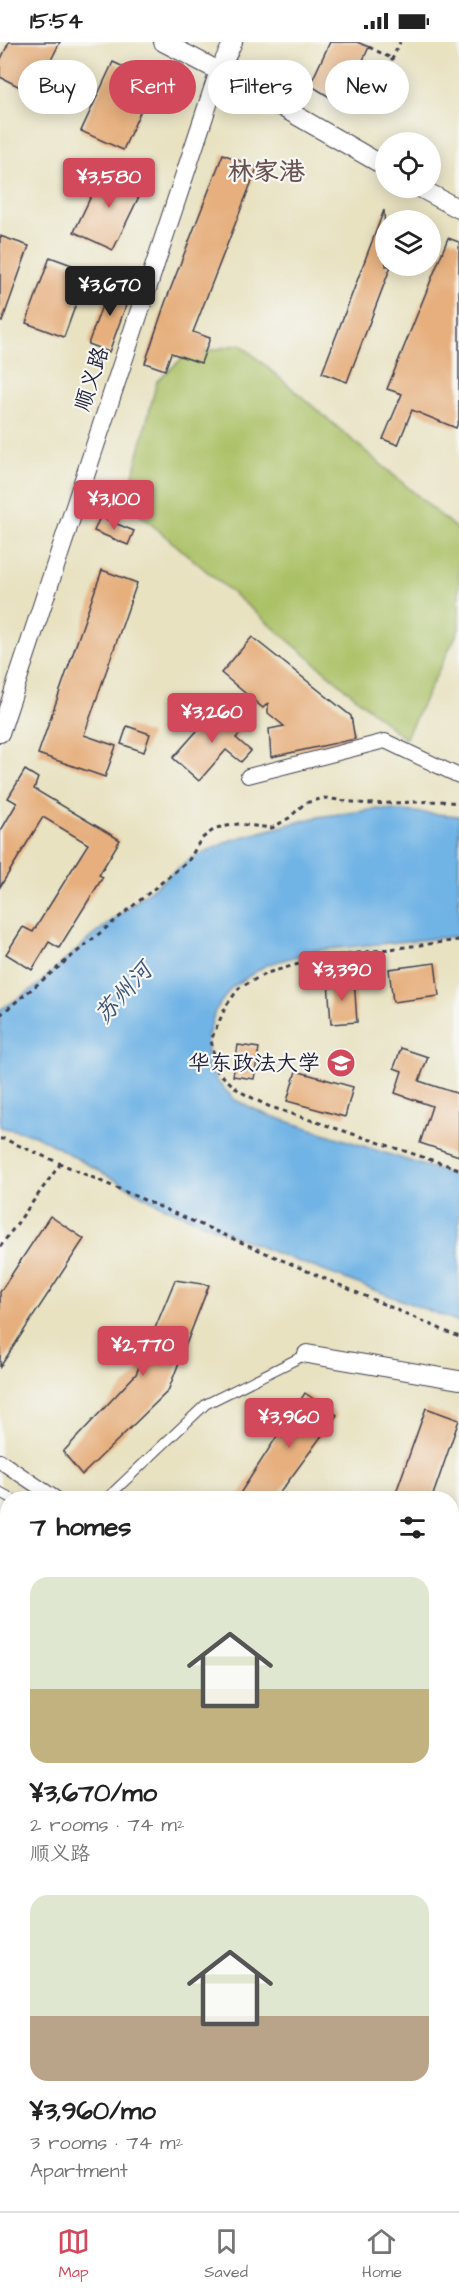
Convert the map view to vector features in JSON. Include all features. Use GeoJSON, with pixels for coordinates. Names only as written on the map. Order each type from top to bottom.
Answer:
{"type":"FeatureCollection","features":[{"type":"Feature","properties":{"kind":"street"},"geometry":{"type":"LineString","coordinates":[[163,42],[208,65]]}},
{"type":"Feature","properties":{"kind":"street","name":"顺义路"},"geometry":{"type":"LineString","coordinates":[[224,60],[233,42]]}},
{"type":"Feature","properties":{"kind":"street","name":"顺义路"},"geometry":{"type":"LineString","coordinates":[[0,732],[208,104]]}},
{"type":"Feature","properties":{"kind":"street"},"geometry":{"type":"LineString","coordinates":[[294,114],[375,161]]}},
{"type":"Feature","properties":{"kind":"street"},"geometry":{"type":"LineString","coordinates":[[439,198],[459,209]]}},
{"type":"Feature","properties":{"kind":"street"},"geometry":{"type":"LineString","coordinates":[[248,776],[385,741],[459,776]]}},
{"type":"Feature","properties":{"kind":"street"},"geometry":{"type":"LineString","coordinates":[[307,1354],[459,1380]]}},
{"type":"Feature","properties":{"kind":"street"},"geometry":{"type":"LineString","coordinates":[[0,1461],[45,1491]]}},
{"type":"Feature","properties":{"kind":"lane"},"geometry":{"type":"LineString","coordinates":[[114,1491],[206,1404],[307,1354]]}},
{"type":"Feature","properties":{"kind":"path"},"geometry":{"type":"LineString","coordinates":[[369,47],[392,58],[400,42]]}},
{"type":"Feature","properties":{"kind":"path"},"geometry":{"type":"LineString","coordinates":[[0,1015],[189,860],[201,839],[216,828],[238,824],[272,828],[289,818],[305,803],[324,798],[367,804],[440,801],[459,803]]}},
{"type":"Feature","properties":{"kind":"path"},"geometry":{"type":"LineString","coordinates":[[459,940],[320,958],[267,973],[239,988],[226,1006],[211,1040],[217,1071],[239,1091],[268,1106],[459,1169]]}},
{"type":"Feature","properties":{"kind":"path"},"geometry":{"type":"LineString","coordinates":[[0,1138],[459,1337]]}},
{"type":"Feature","properties":{"kind":"path"},"geometry":{"type":"LineString","coordinates":[[0,1247],[61,1163]]}},
{"type":"Feature","properties":{"kind":"green space"},"geometry":{"type":"Polygon","coordinates":[[[240,344],[459,531],[459,629],[405,739],[126,503],[157,381],[185,356],[240,344]]]}},
{"type":"Feature","properties":{"kind":"water","name":"苏州河"},"geometry":{"type":"Polygon","coordinates":[[[378,809],[459,816],[459,936],[318,950],[266,965],[231,988],[215,1011],[207,1039],[207,1060],[217,1081],[235,1100],[265,1114],[459,1177],[459,1322],[273,1252],[162,1206],[35,1135],[0,1127],[0,1010],[33,989],[91,937],[190,859],[231,840],[317,817],[378,809]]]}},
{"type":"Feature","properties":{"kind":"building"},"geometry":{"type":"Polygon","coordinates":[[[9,42],[60,42],[51,60],[18,60],[18,86],[0,77],[0,61],[9,42]]]}},
{"type":"Feature","properties":{"kind":"building"},"geometry":{"type":"Polygon","coordinates":[[[330,42],[357,42],[369,47],[363,60],[325,60],[325,94],[313,87],[313,79],[330,42]]]}},
{"type":"Feature","properties":{"kind":"building"},"geometry":{"type":"Polygon","coordinates":[[[109,71],[109,114],[139,114],[123,150],[81,131],[89,114],[97,114],[97,96],[109,71]]]}},
{"type":"Feature","properties":{"kind":"building"},"geometry":{"type":"Polygon","coordinates":[[[223,154],[257,168],[193,332],[210,338],[201,363],[171,353],[165,370],[145,363],[165,303],[223,154]]]}},
{"type":"Feature","properties":{"kind":"building"},"geometry":{"type":"Polygon","coordinates":[[[105,167],[144,186],[113,250],[74,232],[105,167]]]}},
{"type":"Feature","properties":{"kind":"building"},"geometry":{"type":"Polygon","coordinates":[[[375,234],[375,276],[387,276],[347,382],[322,373],[375,234]]]}},
{"type":"Feature","properties":{"kind":"building"},"geometry":{"type":"Polygon","coordinates":[[[0,236],[29,246],[2,322],[0,321],[0,236]]]}},
{"type":"Feature","properties":{"kind":"building"},"geometry":{"type":"Polygon","coordinates":[[[448,238],[459,242],[459,420],[456,428],[412,410],[398,445],[383,439],[402,394],[387,389],[433,276],[441,276],[441,255],[448,238]]]}},
{"type":"Feature","properties":{"kind":"building"},"geometry":{"type":"Polygon","coordinates":[[[50,257],[88,271],[64,337],[26,323],[50,257]]]}},
{"type":"Feature","properties":{"kind":"building"},"geometry":{"type":"Polygon","coordinates":[[[111,281],[132,289],[109,352],[88,344],[111,281]]]}},
{"type":"Feature","properties":{"kind":"building"},"geometry":{"type":"Polygon","coordinates":[[[100,517],[134,531],[128,545],[94,531],[100,517]]]}},
{"type":"Feature","properties":{"kind":"building"},"geometry":{"type":"Polygon","coordinates":[[[102,570],[137,583],[84,735],[116,746],[105,777],[38,754],[102,570]]]}},
{"type":"Feature","properties":{"kind":"building"},"geometry":{"type":"Polygon","coordinates":[[[252,637],[351,716],[355,739],[271,757],[269,729],[284,726],[268,713],[268,703],[263,708],[221,673],[252,637]]]}},
{"type":"Feature","properties":{"kind":"building"},"geometry":{"type":"Polygon","coordinates":[[[219,706],[245,728],[236,738],[251,751],[241,762],[226,750],[199,781],[173,758],[219,706]]]}},
{"type":"Feature","properties":{"kind":"building"},"geometry":{"type":"Polygon","coordinates":[[[127,726],[150,734],[144,752],[121,744],[127,726]]]}},
{"type":"Feature","properties":{"kind":"building"},"geometry":{"type":"Polygon","coordinates":[[[25,770],[38,778],[34,789],[120,840],[99,875],[103,877],[59,948],[49,942],[32,970],[6,954],[23,927],[33,932],[88,844],[43,817],[0,887],[0,832],[17,803],[8,798],[25,770]]]}},
{"type":"Feature","properties":{"kind":"building"},"geometry":{"type":"Polygon","coordinates":[[[435,963],[439,996],[393,1002],[389,969],[435,963]]]}},
{"type":"Feature","properties":{"kind":"building"},"geometry":{"type":"Polygon","coordinates":[[[354,979],[357,1022],[331,1024],[328,981],[354,979]]]}},
{"type":"Feature","properties":{"kind":"building"},"geometry":{"type":"Polygon","coordinates":[[[238,1045],[259,1048],[254,1079],[233,1076],[238,1045]]]}},
{"type":"Feature","properties":{"kind":"building"},"geometry":{"type":"Polygon","coordinates":[[[401,1048],[428,1057],[419,1081],[459,1094],[459,1156],[420,1143],[432,1106],[395,1093],[402,1071],[394,1068],[401,1048]]]}},
{"type":"Feature","properties":{"kind":"building"},"geometry":{"type":"Polygon","coordinates":[[[296,1071],[353,1087],[345,1117],[287,1101],[296,1071]]]}},
{"type":"Feature","properties":{"kind":"building"},"geometry":{"type":"Polygon","coordinates":[[[50,1216],[84,1239],[0,1367],[0,1292],[50,1216]]]}},
{"type":"Feature","properties":{"kind":"building"},"geometry":{"type":"Polygon","coordinates":[[[175,1280],[209,1285],[168,1391],[82,1475],[63,1452],[136,1374],[175,1280]]]}},
{"type":"Feature","properties":{"kind":"building"},"geometry":{"type":"Polygon","coordinates":[[[305,1393],[337,1415],[281,1491],[242,1491],[305,1393]]]}},
{"type":"Feature","properties":{"kind":"building"},"geometry":{"type":"Polygon","coordinates":[[[426,1408],[459,1420],[434,1491],[396,1491],[426,1408]]]}},
{"type":"Feature","properties":{"kind":"place","name":"华东政法大学"},"geometry":{"type":"Point","coordinates":[341,1063]}},
{"type":"Feature","properties":{"kind":"district","name":"林家港"},"geometry":{"type":"Point","coordinates":[266,172]}}]}
